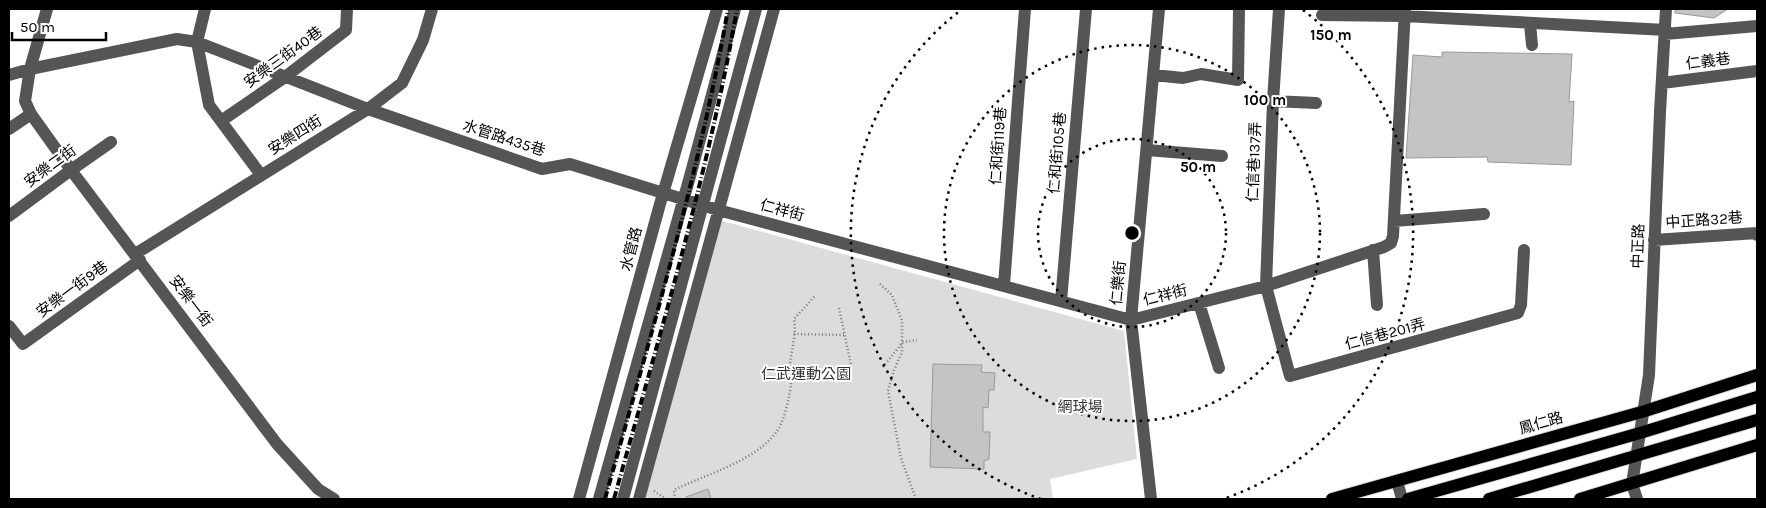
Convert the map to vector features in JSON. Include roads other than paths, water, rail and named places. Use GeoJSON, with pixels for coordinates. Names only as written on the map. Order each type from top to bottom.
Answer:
{"type":"FeatureCollection","features":[{"type":"Feature","properties":{"kind":"main road","name":"鳳仁路"},"geometry":{"type":"LineString","coordinates":[[1332,499],[1645,411],[1757,375]]}},
{"type":"Feature","properties":{"kind":"main road"},"geometry":{"type":"LineString","coordinates":[[1408,499],[1640,433],[1757,397]]}},
{"type":"Feature","properties":{"kind":"main road"},"geometry":{"type":"LineString","coordinates":[[1489,499],[1757,420]]}},
{"type":"Feature","properties":{"kind":"main road"},"geometry":{"type":"LineString","coordinates":[[1580,499],[1757,445]]}},
{"type":"Feature","properties":{"kind":"street","name":"安樂一街"},"geometry":{"type":"LineString","coordinates":[[47,9],[30,69],[25,101],[31,114],[277,444],[318,488],[334,499]]}},
{"type":"Feature","properties":{"kind":"street"},"geometry":{"type":"LineString","coordinates":[[205,9],[197,42],[209,105],[261,175]]}},
{"type":"Feature","properties":{"kind":"street","name":"安樂三街40巷"},"geometry":{"type":"LineString","coordinates":[[221,122],[285,77],[346,30],[347,9]]}},
{"type":"Feature","properties":{"kind":"street","name":"安樂四街"},"geometry":{"type":"LineString","coordinates":[[138,257],[261,175],[368,109],[402,83],[423,40],[432,9]]}},
{"type":"Feature","properties":{"kind":"street","name":"水管路"},"geometry":{"type":"LineString","coordinates":[[580,499],[663,194],[717,9]]}},
{"type":"Feature","properties":{"kind":"street"},"geometry":{"type":"LineString","coordinates":[[599,499],[735,9]]}},
{"type":"Feature","properties":{"kind":"street"},"geometry":{"type":"LineString","coordinates":[[623,499],[756,9]]}},
{"type":"Feature","properties":{"kind":"street"},"geometry":{"type":"LineString","coordinates":[[639,499],[774,9]]}},
{"type":"Feature","properties":{"kind":"street","name":"仁和街119巷"},"geometry":{"type":"LineString","coordinates":[[1004,285],[1025,9]]}},
{"type":"Feature","properties":{"kind":"street","name":"仁和街105巷"},"geometry":{"type":"LineString","coordinates":[[1061,301],[1086,9]]}},
{"type":"Feature","properties":{"kind":"street","name":"仁樂街"},"geometry":{"type":"LineString","coordinates":[[1151,499],[1131,320],[1159,9]]}},
{"type":"Feature","properties":{"kind":"street"},"geometry":{"type":"LineString","coordinates":[[1154,75],[1183,78],[1201,74],[1238,80],[1239,9]]}},
{"type":"Feature","properties":{"kind":"street","name":"仁信巷137弄"},"geometry":{"type":"LineString","coordinates":[[1266,286],[1273,101],[1279,9]]}},
{"type":"Feature","properties":{"kind":"street","name":"中正路"},"geometry":{"type":"LineString","coordinates":[[1632,484],[1645,411],[1649,375],[1666,9]]}},
{"type":"Feature","properties":{"kind":"street"},"geometry":{"type":"LineString","coordinates":[[1322,15],[1404,12],[1530,24],[1665,32],[1757,26]]}},
{"type":"Feature","properties":{"kind":"street","name":"仁祥街"},"geometry":{"type":"LineString","coordinates":[[718,210],[1131,320],[1266,286],[1384,247],[1391,243],[1394,221],[1404,12]]}},
{"type":"Feature","properties":{"kind":"street"},"geometry":{"type":"LineString","coordinates":[[1530,24],[1532,45]]}},
{"type":"Feature","properties":{"kind":"street","name":"水管路435巷"},"geometry":{"type":"LineString","coordinates":[[9,75],[177,39],[197,42],[368,109],[542,169],[570,164],[718,210]]}},
{"type":"Feature","properties":{"kind":"street","name":"仁義巷"},"geometry":{"type":"LineString","coordinates":[[1662,83],[1757,71]]}},
{"type":"Feature","properties":{"kind":"street"},"geometry":{"type":"LineString","coordinates":[[1273,101],[1316,103]]}},
{"type":"Feature","properties":{"kind":"street"},"geometry":{"type":"LineString","coordinates":[[9,129],[31,114]]}},
{"type":"Feature","properties":{"kind":"street","name":"安樂二街"},"geometry":{"type":"LineString","coordinates":[[9,216],[111,142]]}},
{"type":"Feature","properties":{"kind":"street"},"geometry":{"type":"LineString","coordinates":[[1147,150],[1222,156]]}},
{"type":"Feature","properties":{"kind":"street"},"geometry":{"type":"LineString","coordinates":[[1394,221],[1484,214]]}},
{"type":"Feature","properties":{"kind":"street","name":"中正路32巷"},"geometry":{"type":"LineString","coordinates":[[1654,240],[1757,234]]}},
{"type":"Feature","properties":{"kind":"street"},"geometry":{"type":"LineString","coordinates":[[1373,250],[1377,305]]}},
{"type":"Feature","properties":{"kind":"street","name":"仁信巷201弄"},"geometry":{"type":"LineString","coordinates":[[1266,286],[1290,376],[1518,313],[1522,305],[1524,250]]}},
{"type":"Feature","properties":{"kind":"street","name":"安樂一街9巷"},"geometry":{"type":"LineString","coordinates":[[9,326],[23,344],[138,257]]}},
{"type":"Feature","properties":{"kind":"street"},"geometry":{"type":"LineString","coordinates":[[1200,303],[1219,368]]}},
{"type":"Feature","properties":{"kind":"street"},"geometry":{"type":"LineString","coordinates":[[1397,481],[1402,499]]}},
{"type":"Feature","properties":{"kind":"street"},"geometry":{"type":"LineString","coordinates":[[1632,484],[1637,499]]}},
{"type":"Feature","properties":{"kind":"railway"},"geometry":{"type":"LineString","coordinates":[[605,499],[688,194],[703,133],[728,9]]}},
{"type":"Feature","properties":{"kind":"railway"},"geometry":{"type":"LineString","coordinates":[[614,499],[682,256],[712,133],[737,9]]}},
{"type":"Feature","properties":{"kind":"park label","name":"仁武運動公園"},"geometry":{"type":"Point","coordinates":[806,374]}},
{"type":"Feature","properties":{"kind":"park label","name":"網球場"},"geometry":{"type":"Point","coordinates":[1080,407]}}]}
